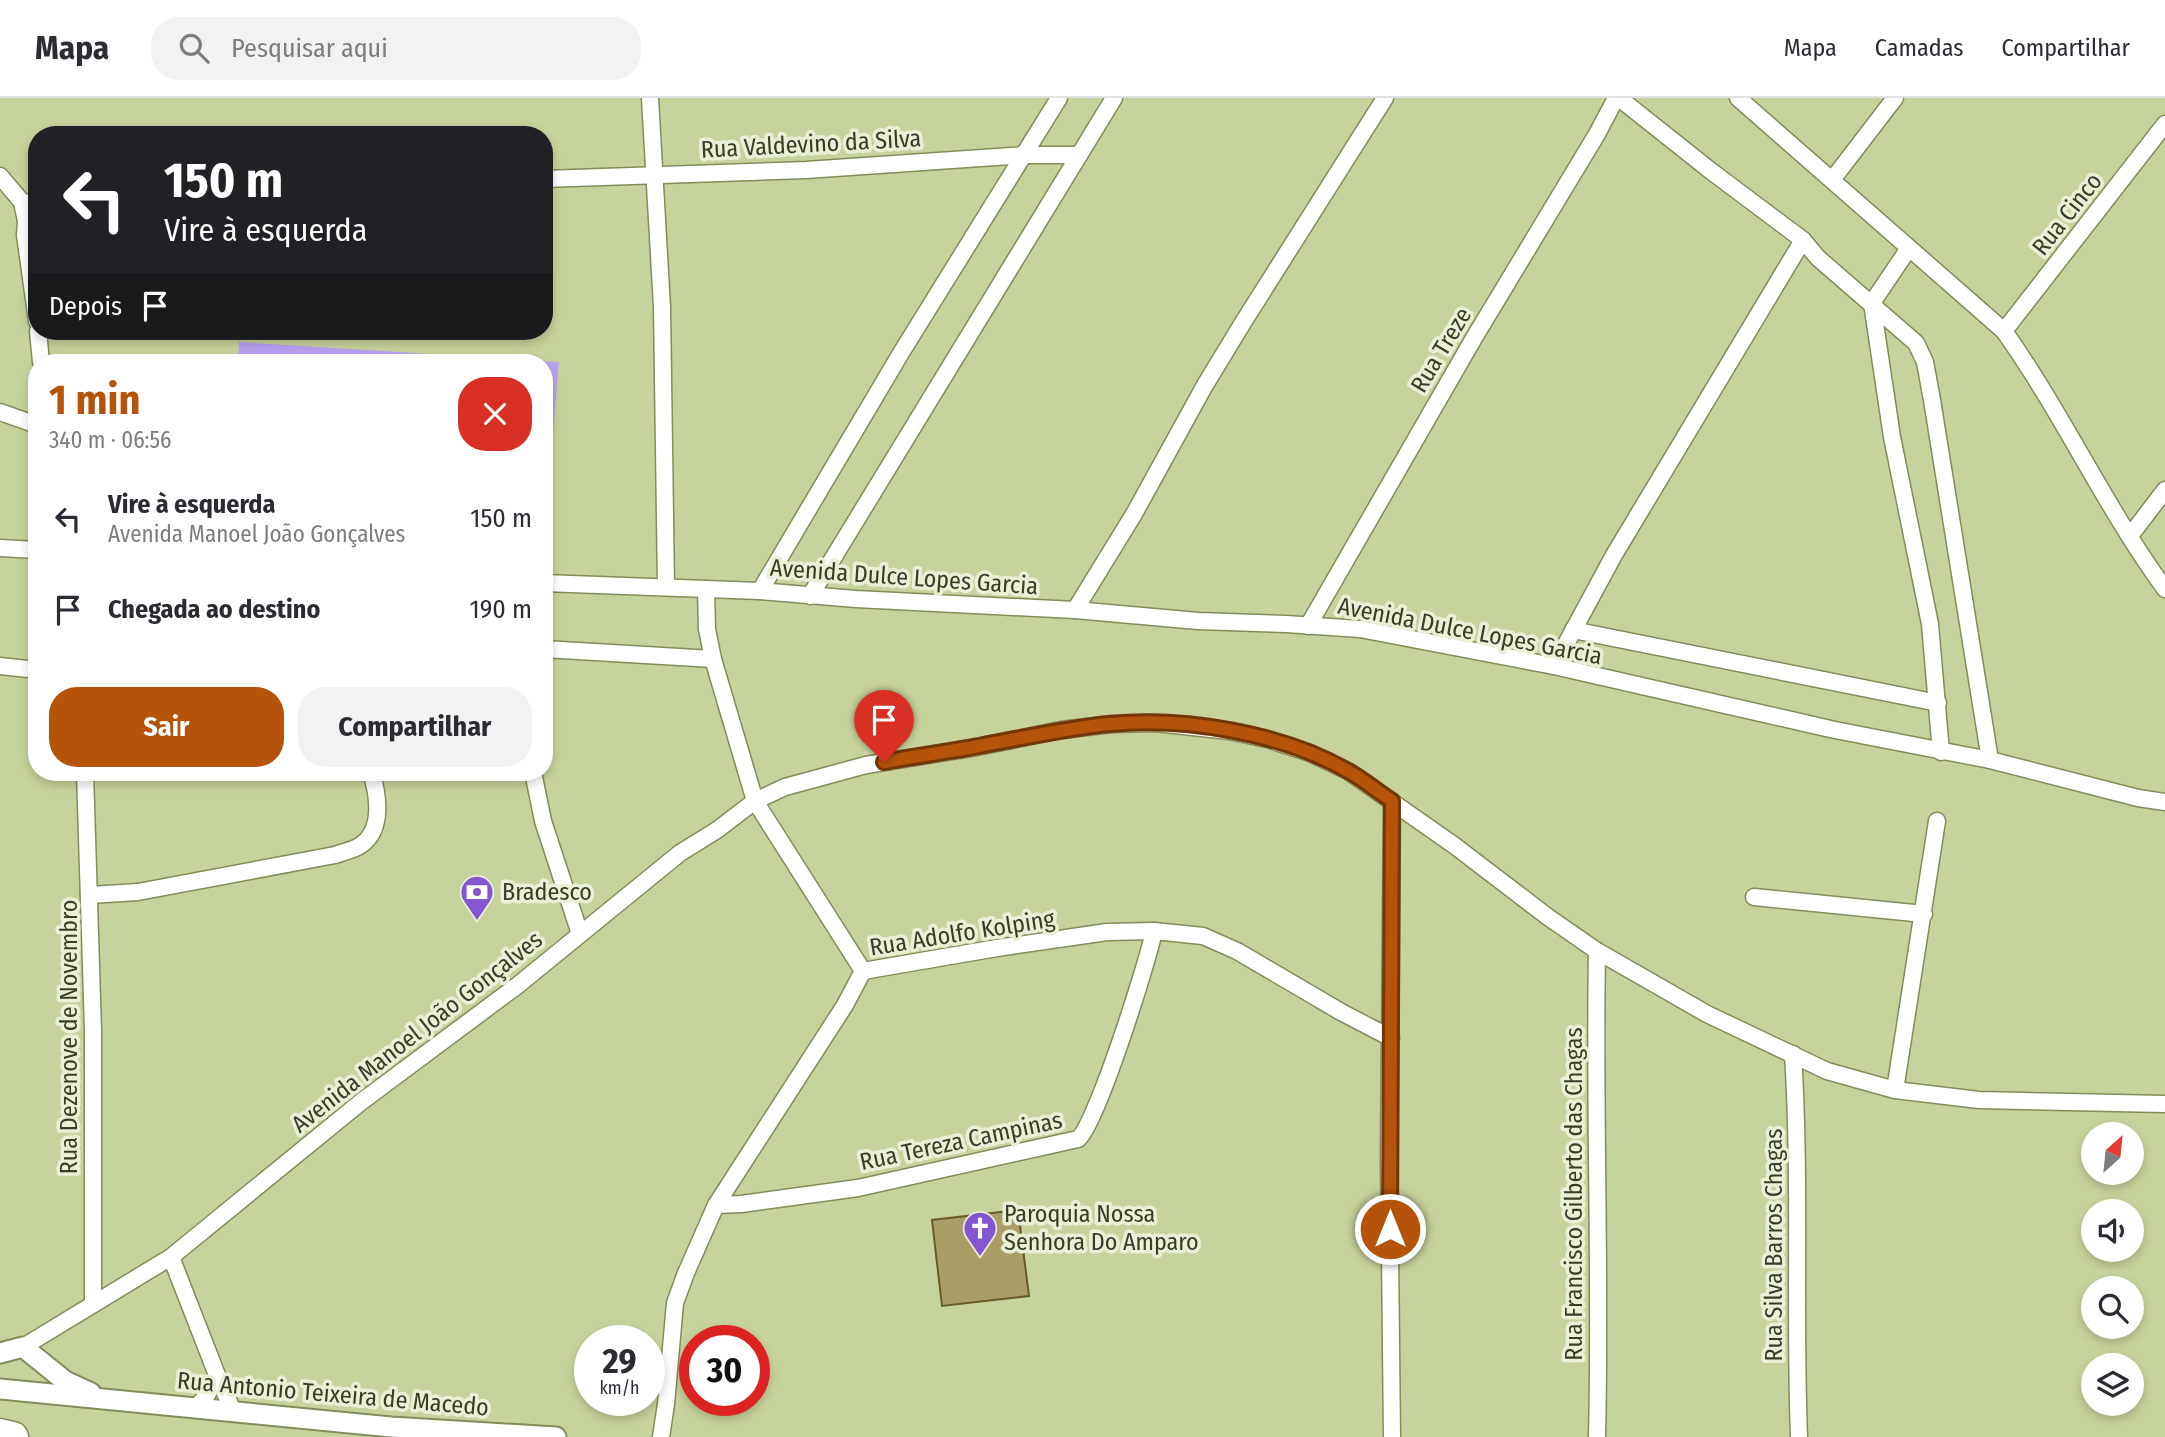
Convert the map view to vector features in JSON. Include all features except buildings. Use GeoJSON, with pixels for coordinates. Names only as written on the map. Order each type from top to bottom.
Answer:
{"type":"FeatureCollection","features":[{"type":"Feature","properties":{"kind":"highway"},"geometry":{"type":"LineString","coordinates":[[0,1434],[13,1437]]}},
{"type":"Feature","properties":{"kind":"street"},"geometry":{"type":"LineString","coordinates":[[650,98],[656,173],[665,416],[666,587]]}},
{"type":"Feature","properties":{"kind":"street"},"geometry":{"type":"LineString","coordinates":[[760,591],[908,341],[1059,98]]}},
{"type":"Feature","properties":{"kind":"street"},"geometry":{"type":"LineString","coordinates":[[810,596],[1114,98]]}},
{"type":"Feature","properties":{"kind":"street"},"geometry":{"type":"LineString","coordinates":[[1075,610],[1135,514],[1205,385],[1385,98]]}},
{"type":"Feature","properties":{"kind":"street"},"geometry":{"type":"LineString","coordinates":[[1618,98],[1803,240],[1818,258],[1916,343],[1925,362],[1990,760]]}},
{"type":"Feature","properties":{"kind":"street","name":"Rua Treze"},"geometry":{"type":"LineString","coordinates":[[1308,626],[1467,350],[1618,98]]}},
{"type":"Feature","properties":{"kind":"street"},"geometry":{"type":"LineString","coordinates":[[1738,98],[2004,331],[2043,389],[2073,443],[2165,589]]}},
{"type":"Feature","properties":{"kind":"street"},"geometry":{"type":"LineString","coordinates":[[1832,180],[1895,98]]}},
{"type":"Feature","properties":{"kind":"street","name":"Rua Cinco"},"geometry":{"type":"LineString","coordinates":[[2004,331],[2165,124]]}},
{"type":"Feature","properties":{"kind":"street","name":"Rua Valdevino da Silva"},"geometry":{"type":"LineString","coordinates":[[553,179],[806,170],[1024,155],[1079,155]]}},
{"type":"Feature","properties":{"kind":"street"},"geometry":{"type":"LineString","coordinates":[[0,176],[28,202]]}},
{"type":"Feature","properties":{"kind":"street"},"geometry":{"type":"LineString","coordinates":[[28,209],[28,251]]}},
{"type":"Feature","properties":{"kind":"street"},"geometry":{"type":"LineString","coordinates":[[1554,666],[1614,555],[1803,240]]}},
{"type":"Feature","properties":{"kind":"street"},"geometry":{"type":"LineString","coordinates":[[1909,248],[1872,303],[1892,437],[1930,624],[1941,752]]}},
{"type":"Feature","properties":{"kind":"street"},"geometry":{"type":"LineString","coordinates":[[0,412],[28,422]]}},
{"type":"Feature","properties":{"kind":"street"},"geometry":{"type":"LineString","coordinates":[[2130,536],[2165,490]]}},
{"type":"Feature","properties":{"kind":"street"},"geometry":{"type":"LineString","coordinates":[[0,548],[28,550]]}},
{"type":"Feature","properties":{"kind":"street","name":"Avenida Dulce Lopes Garcia"},"geometry":{"type":"LineString","coordinates":[[553,583],[760,591],[1075,610],[1198,621],[1360,629],[1554,666],[1835,730],[1990,760],[2126,795],[2165,802]]}},
{"type":"Feature","properties":{"kind":"street"},"geometry":{"type":"LineString","coordinates":[[706,589],[707,629],[713,659],[755,801],[863,971]]}},
{"type":"Feature","properties":{"kind":"street"},"geometry":{"type":"LineString","coordinates":[[1573,630],[1938,703]]}},
{"type":"Feature","properties":{"kind":"street"},"geometry":{"type":"LineString","coordinates":[[553,650],[713,659]]}},
{"type":"Feature","properties":{"kind":"street"},"geometry":{"type":"LineString","coordinates":[[0,666],[28,669]]}},
{"type":"Feature","properties":{"kind":"street","name":"Avenida Manoel João Gonçalves"},"geometry":{"type":"LineString","coordinates":[[23,1347],[171,1257],[360,1102],[518,985],[680,853],[717,830],[755,801],[785,787],[866,765],[1061,730],[1112,724],[1156,723],[1229,731],[1267,739],[1310,753],[1348,771],[1597,951],[1707,1014],[1827,1071],[1895,1090],[1979,1100],[2165,1104]]}},
{"type":"Feature","properties":{"kind":"street","name":"Rua Dezenove de Novembro"},"geometry":{"type":"LineString","coordinates":[[85,781],[90,895],[93,1302]]}},
{"type":"Feature","properties":{"kind":"street"},"geometry":{"type":"LineString","coordinates":[[90,895],[138,891],[335,855],[360,846],[374,827],[378,807],[373,781]]}},
{"type":"Feature","properties":{"kind":"street"},"geometry":{"type":"LineString","coordinates":[[535,781],[543,821],[580,934]]}},
{"type":"Feature","properties":{"kind":"street"},"geometry":{"type":"LineString","coordinates":[[1392,801],[1389,1173],[1392,1437]]}},
{"type":"Feature","properties":{"kind":"street"},"geometry":{"type":"LineString","coordinates":[[1895,1090],[1937,821]]}},
{"type":"Feature","properties":{"kind":"street"},"geometry":{"type":"LineString","coordinates":[[1754,897],[1924,914]]}},
{"type":"Feature","properties":{"kind":"street","name":"Rua Adolfo Kolping"},"geometry":{"type":"LineString","coordinates":[[661,1437],[667,1404],[675,1303],[716,1205],[863,971],[1107,932],[1154,931],[1203,936],[1219,941],[1391,1038]]}},
{"type":"Feature","properties":{"kind":"street","name":"Rua Tereza Campinas"},"geometry":{"type":"LineString","coordinates":[[716,1205],[858,1188],[1079,1139],[1087,1129],[1107,1078],[1154,931]]}},
{"type":"Feature","properties":{"kind":"street","name":"Rua Francisco Gilberto das Chagas"},"geometry":{"type":"LineString","coordinates":[[1597,951],[1597,1437]]}},
{"type":"Feature","properties":{"kind":"street","name":"Rua Silva Barros Chagas"},"geometry":{"type":"LineString","coordinates":[[1793,1054],[1798,1149],[1796,1292],[1799,1437]]}},
{"type":"Feature","properties":{"kind":"street"},"geometry":{"type":"LineString","coordinates":[[171,1257],[233,1411]]}},
{"type":"Feature","properties":{"kind":"street"},"geometry":{"type":"LineString","coordinates":[[0,1353],[23,1347],[65,1381],[105,1398]]}},
{"type":"Feature","properties":{"kind":"street"},"geometry":{"type":"LineString","coordinates":[[195,1409],[207,1395],[217,1375]]}},
{"type":"Feature","properties":{"kind":"street"},"geometry":{"type":"LineString","coordinates":[[0,1389],[105,1398]]}},
{"type":"Feature","properties":{"kind":"street","name":"Rua Antonio Teixeira de Macedo"},"geometry":{"type":"LineString","coordinates":[[105,1398],[391,1427],[556,1437]]}},
{"type":"Feature","properties":{"kind":"shaded area"},"geometry":{"type":"Polygon","coordinates":[[[239,342],[431,354],[238,354],[239,342]]]}},
{"type":"Feature","properties":{"kind":"shaded area"},"geometry":{"type":"Polygon","coordinates":[[[553,362],[559,362],[553,433],[553,362]]]}},
{"type":"Feature","properties":{"kind":"place","name":"Bradesco"},"geometry":{"type":"Point","coordinates":[477,922]}},
{"type":"Feature","properties":{"kind":"place","name":"Paroquia Nossa Senhora Do Amparo"},"geometry":{"type":"Point","coordinates":[980,1258]}},
{"type":"Feature","properties":{"kind":"route"},"geometry":{"type":"LineString","coordinates":[[884,762],[1061,730],[1112,724],[1156,723],[1229,731],[1267,739],[1310,753],[1348,771],[1392,801],[1390,1229]]}}]}
